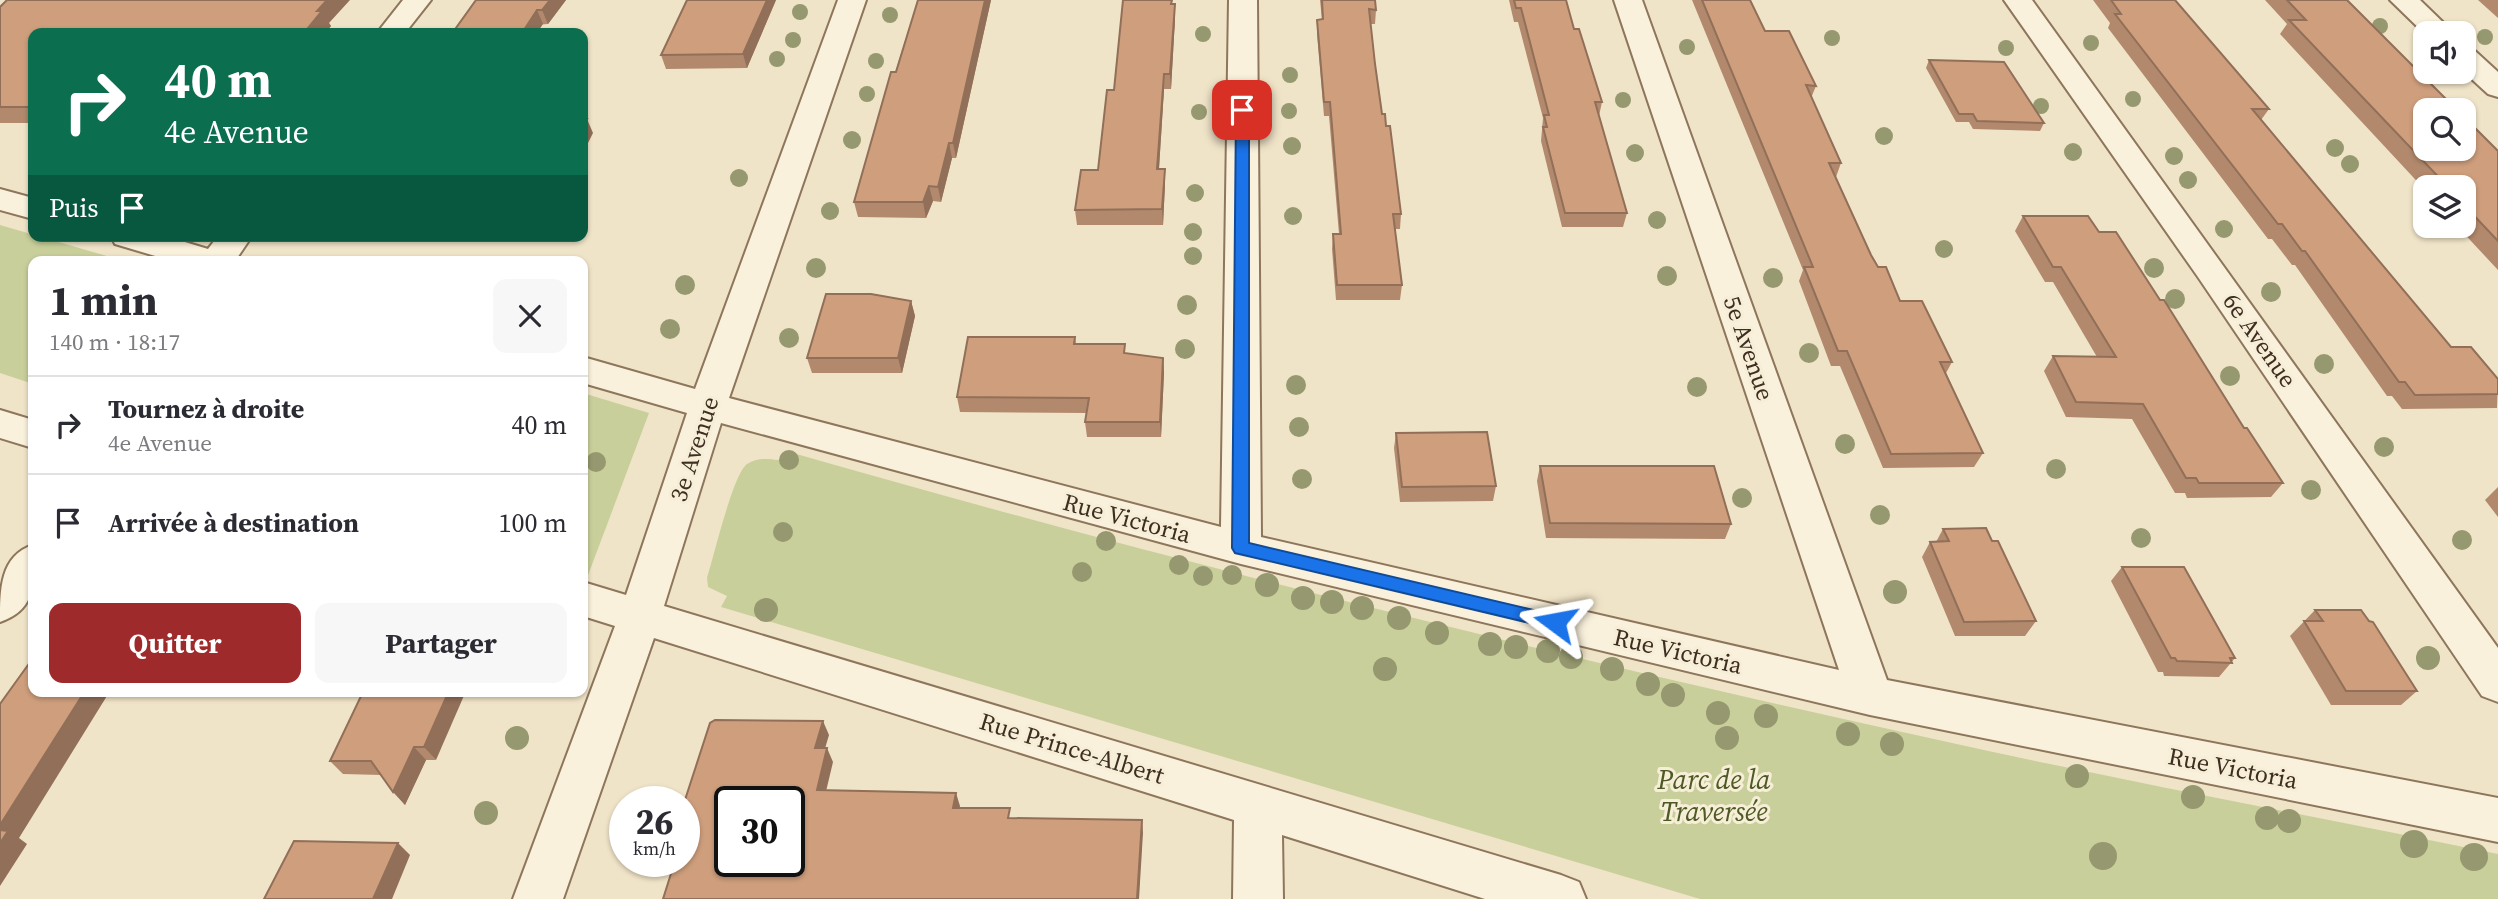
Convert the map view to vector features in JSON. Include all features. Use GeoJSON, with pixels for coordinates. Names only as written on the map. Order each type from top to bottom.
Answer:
{"type":"FeatureCollection","features":[{"type":"Feature","properties":{"kind":"street"},"geometry":{"type":"LineString","coordinates":[[395,28],[417,0]]}},
{"type":"Feature","properties":{"kind":"street","name":"3e Avenue"},"geometry":{"type":"LineString","coordinates":[[538,899],[639,617],[707,406],[852,0]]}},
{"type":"Feature","properties":{"kind":"street"},"geometry":{"type":"LineString","coordinates":[[1241,548],[1243,0]]}},
{"type":"Feature","properties":{"kind":"street","name":"5e Avenue"},"geometry":{"type":"LineString","coordinates":[[1628,0],[1870,696]]}},
{"type":"Feature","properties":{"kind":"street","name":"6e Avenue"},"geometry":{"type":"LineString","coordinates":[[2018,0],[2210,269],[2498,683]]}},
{"type":"Feature","properties":{"kind":"street"},"geometry":{"type":"LineString","coordinates":[[2404,0],[2427,21]]}},
{"type":"Feature","properties":{"kind":"street"},"geometry":{"type":"LineString","coordinates":[[2476,67],[2498,88]]}},
{"type":"Feature","properties":{"kind":"street"},"geometry":{"type":"LineString","coordinates":[[0,199],[28,207]]}},
{"type":"Feature","properties":{"kind":"street"},"geometry":{"type":"LineString","coordinates":[[147,242],[194,256]]}},
{"type":"Feature","properties":{"kind":"street"},"geometry":{"type":"LineString","coordinates":[[221,256],[231,242]]}},
{"type":"Feature","properties":{"kind":"street","name":"Rue Victoria"},"geometry":{"type":"LineString","coordinates":[[588,371],[707,406],[1241,548],[1870,696],[2498,820]]}},
{"type":"Feature","properties":{"kind":"street"},"geometry":{"type":"LineString","coordinates":[[0,424],[28,432]]}},
{"type":"Feature","properties":{"kind":"street"},"geometry":{"type":"LineString","coordinates":[[0,605],[28,568]]}},
{"type":"Feature","properties":{"kind":"street","name":"Rue Prince-Albert"},"geometry":{"type":"LineString","coordinates":[[588,601],[1560,899]]}},
{"type":"Feature","properties":{"kind":"street"},"geometry":{"type":"LineString","coordinates":[[1258,805],[1258,899]]}},
{"type":"Feature","properties":{"kind":"green space"},"geometry":{"type":"Polygon","coordinates":[[[0,225],[28,233],[28,242],[59,242],[107,256],[28,256],[28,382],[0,373],[0,225]]]}},
{"type":"Feature","properties":{"kind":"green space"},"geometry":{"type":"Polygon","coordinates":[[[588,395],[649,413],[588,575],[588,395]]]}},
{"type":"Feature","properties":{"kind":"green space","name":"Parc de la Traversée"},"geometry":{"type":"Polygon","coordinates":[[[786,451],[1073,531],[1507,641],[2012,756],[2498,854],[2498,899],[1700,899],[721,607],[727,596],[708,587],[707,578],[736,483],[747,464],[759,459],[779,460],[786,451]]]}},
{"type":"Feature","properties":{"kind":"building"},"geometry":{"type":"Polygon","coordinates":[[[7,0],[327,0],[317,11],[322,11],[308,28],[28,28],[28,107],[0,107],[0,7],[7,0]]]}},
{"type":"Feature","properties":{"kind":"building"},"geometry":{"type":"Polygon","coordinates":[[[476,0],[550,0],[542,10],[537,10],[525,28],[456,28],[476,0]]]}},
{"type":"Feature","properties":{"kind":"building"},"geometry":{"type":"Polygon","coordinates":[[[687,0],[767,0],[743,54],[661,55],[687,0]]]}},
{"type":"Feature","properties":{"kind":"building"},"geometry":{"type":"Polygon","coordinates":[[[918,0],[985,0],[953,143],[949,143],[938,187],[929,186],[923,202],[854,202],[891,72],[896,72],[918,0]]]}},
{"type":"Feature","properties":{"kind":"building"},"geometry":{"type":"Polygon","coordinates":[[[1123,0],[1172,0],[1171,4],[1175,4],[1170,74],[1164,74],[1157,169],[1165,169],[1162,209],[1075,210],[1081,170],[1098,170],[1107,90],[1114,90],[1123,0]]]}},
{"type":"Feature","properties":{"kind":"building"},"geometry":{"type":"Polygon","coordinates":[[[1322,0],[1375,0],[1376,10],[1369,9],[1382,114],[1385,114],[1386,126],[1390,126],[1401,214],[1393,214],[1402,285],[1337,285],[1333,234],[1341,234],[1330,102],[1324,102],[1317,20],[1323,19],[1322,0]]]}},
{"type":"Feature","properties":{"kind":"building"},"geometry":{"type":"Polygon","coordinates":[[[1514,0],[1566,0],[1574,29],[1579,29],[1602,102],[1595,102],[1627,213],[1565,213],[1543,127],[1547,127],[1544,115],[1549,115],[1521,8],[1516,8],[1514,0]]]}},
{"type":"Feature","properties":{"kind":"building"},"geometry":{"type":"Polygon","coordinates":[[[1702,0],[1750,0],[1765,31],[1789,31],[1816,86],[1806,85],[1841,163],[1829,163],[1871,255],[1878,267],[1886,267],[1900,301],[1922,301],[1952,362],[1940,362],[1983,453],[1891,454],[1847,351],[1838,351],[1804,267],[1813,267],[1702,0]]]}},
{"type":"Feature","properties":{"kind":"building"},"geometry":{"type":"Polygon","coordinates":[[[2111,0],[2175,0],[2269,109],[2252,109],[2451,347],[2471,347],[2498,379],[2498,394],[2415,395],[2405,382],[2399,382],[2305,251],[2302,251],[2282,224],[2278,224],[2115,14],[2121,14],[2111,0]]]}},
{"type":"Feature","properties":{"kind":"building"},"geometry":{"type":"Polygon","coordinates":[[[2287,0],[2347,0],[2413,66],[2413,84],[2431,84],[2445,98],[2413,98],[2413,150],[2289,20],[2306,20],[2287,0]]]}},
{"type":"Feature","properties":{"kind":"building"},"geometry":{"type":"Polygon","coordinates":[[[1929,60],[2004,62],[2044,123],[1977,121],[1973,114],[1959,114],[1929,60]]]}},
{"type":"Feature","properties":{"kind":"building"},"geometry":{"type":"Polygon","coordinates":[[[2476,129],[2498,151],[2498,241],[2476,218],[2476,175],[2437,175],[2423,161],[2476,161],[2476,129]]]}},
{"type":"Feature","properties":{"kind":"building"},"geometry":{"type":"Polygon","coordinates":[[[2023,216],[2088,216],[2099,232],[2116,232],[2160,300],[2164,300],[2244,428],[2247,428],[2283,483],[2199,483],[2196,478],[2186,478],[2143,404],[2076,402],[2053,356],[2116,357],[2061,267],[2053,267],[2023,216]]]}},
{"type":"Feature","properties":{"kind":"building"},"geometry":{"type":"Polygon","coordinates":[[[826,294],[871,294],[911,301],[898,358],[807,358],[826,294]]]}},
{"type":"Feature","properties":{"kind":"building"},"geometry":{"type":"Polygon","coordinates":[[[968,337],[1075,337],[1074,344],[1125,344],[1124,353],[1163,358],[1160,422],[1085,422],[1089,398],[957,397],[968,337]]]}},
{"type":"Feature","properties":{"kind":"building"},"geometry":{"type":"Polygon","coordinates":[[[1487,432],[1496,486],[1402,487],[1396,433],[1487,432]]]}},
{"type":"Feature","properties":{"kind":"building"},"geometry":{"type":"Polygon","coordinates":[[[1540,466],[1714,466],[1731,524],[1550,523],[1540,466]]]}},
{"type":"Feature","properties":{"kind":"building"},"geometry":{"type":"Polygon","coordinates":[[[1986,528],[1992,541],[1998,541],[2036,621],[1964,622],[1930,542],[1949,541],[1943,529],[1986,528]]]}},
{"type":"Feature","properties":{"kind":"building"},"geometry":{"type":"Polygon","coordinates":[[[2122,567],[2184,567],[2235,658],[2230,658],[2232,663],[2177,661],[2171,658],[2122,567]]]}},
{"type":"Feature","properties":{"kind":"building"},"geometry":{"type":"Polygon","coordinates":[[[2315,610],[2361,610],[2369,621],[2373,622],[2417,691],[2346,691],[2304,621],[2323,621],[2315,610]]]}},
{"type":"Feature","properties":{"kind":"building"},"geometry":{"type":"Polygon","coordinates":[[[28,665],[28,697],[81,697],[0,825],[0,704],[28,665]]]}},
{"type":"Feature","properties":{"kind":"building"},"geometry":{"type":"Polygon","coordinates":[[[361,697],[446,697],[424,747],[414,747],[393,792],[371,761],[330,761],[361,697]]]}},
{"type":"Feature","properties":{"kind":"building"},"geometry":{"type":"Polygon","coordinates":[[[715,720],[823,721],[815,748],[827,748],[817,790],[956,793],[953,808],[1010,808],[1008,818],[1142,820],[1137,899],[663,899],[670,877],[700,877],[700,786],[690,786],[710,723],[715,720]]]}},
{"type":"Feature","properties":{"kind":"building"},"geometry":{"type":"Polygon","coordinates":[[[0,830],[8,831],[0,843],[0,830]]]}},
{"type":"Feature","properties":{"kind":"building"},"geometry":{"type":"Polygon","coordinates":[[[294,841],[398,843],[373,899],[264,899],[294,841]]]}},
{"type":"Feature","properties":{"kind":"route"},"geometry":{"type":"LineString","coordinates":[[1242,110],[1241,548],[1555,622]]}}]}
